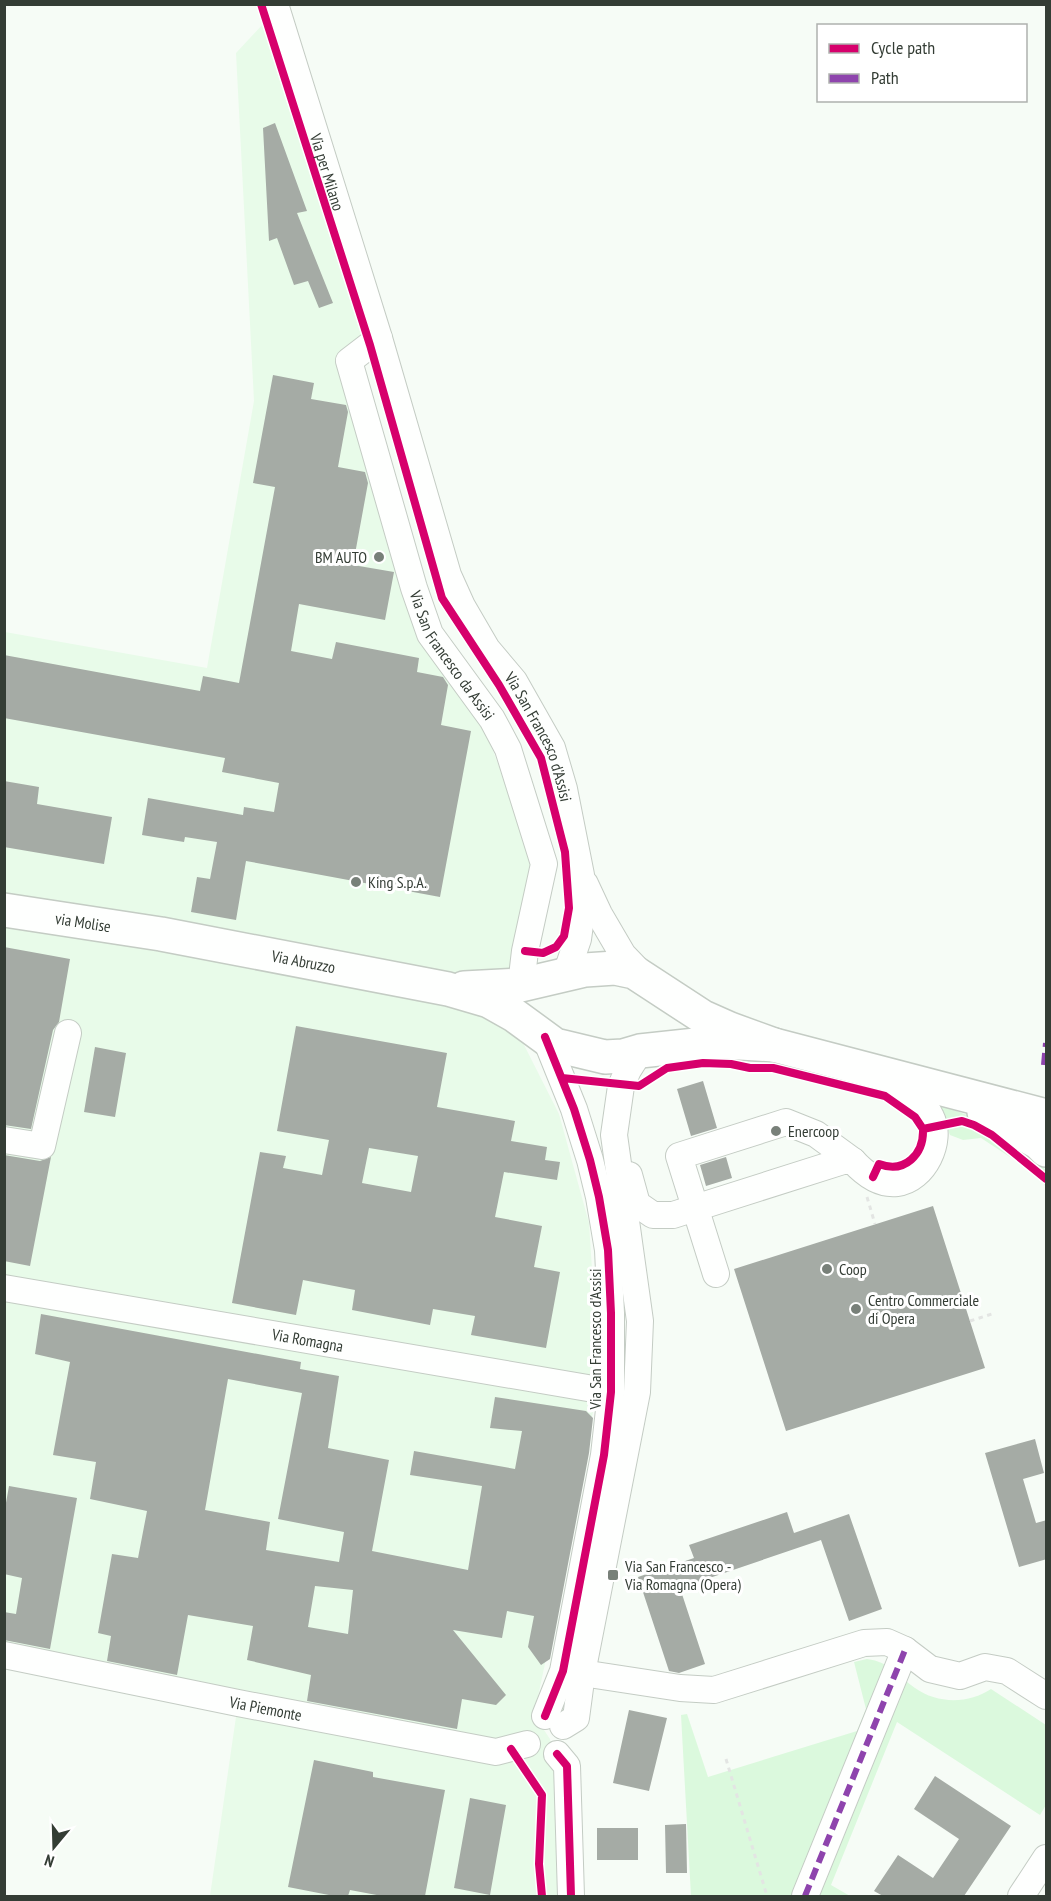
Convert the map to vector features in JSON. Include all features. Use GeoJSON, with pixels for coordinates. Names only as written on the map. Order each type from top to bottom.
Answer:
{"type":"FeatureCollection","features":[{"type":"Feature","properties":{"kind":"main road","name":"via Molise"},"geometry":{"type":"LineString","coordinates":[[4,910],[161,934]]}},
{"type":"Feature","properties":{"kind":"main road","name":"Via Abruzzo"},"geometry":{"type":"LineString","coordinates":[[161,934],[448,989],[489,1001],[545,1037]]}},
{"type":"Feature","properties":{"kind":"main road"},"geometry":{"type":"LineString","coordinates":[[774,1045],[724,1042],[605,1057],[555,1046],[545,1037],[542,1021],[543,1003],[552,985],[566,974],[615,968],[634,972],[704,1017],[774,1045],[1047,1116]]}},
{"type":"Feature","properties":{"kind":"main road","name":"Via Abruzzo"},"geometry":{"type":"LineString","coordinates":[[448,989],[521,986],[566,974]]}},
{"type":"Feature","properties":{"kind":"main road"},"geometry":{"type":"LineString","coordinates":[[640,1051],[661,1028],[664,1013],[659,995],[648,981]]}},
{"type":"Feature","properties":{"kind":"main road"},"geometry":{"type":"LineString","coordinates":[[946,1090],[1039,1143],[1047,1150]]}},
{"type":"Feature","properties":{"kind":"street","name":"Via per Milano"},"geometry":{"type":"LineString","coordinates":[[275,4],[379,338]]}},
{"type":"Feature","properties":{"kind":"street","name":"Via San Francesco d'Assisi"},"geometry":{"type":"LineString","coordinates":[[379,338],[448,575],[462,606],[487,649],[514,681],[552,748],[564,789],[581,875],[581,917],[578,939],[566,974]]}},
{"type":"Feature","properties":{"kind":"street","name":"Via San Francesco da Assisi"},"geometry":{"type":"LineString","coordinates":[[379,338],[349,361],[414,588],[430,634],[492,719],[508,749],[544,864],[525,951],[521,986]]}},
{"type":"Feature","properties":{"kind":"street","name":"Via San Francesco d'Assisi"},"geometry":{"type":"LineString","coordinates":[[581,875],[599,914],[623,955],[648,981]]}},
{"type":"Feature","properties":{"kind":"street"},"geometry":{"type":"LineString","coordinates":[[4,1140],[42,1146],[68,1033]]}},
{"type":"Feature","properties":{"kind":"street","name":"Via San Francesco d'Assisi"},"geometry":{"type":"LineString","coordinates":[[545,1037],[574,1110],[599,1197],[608,1250],[611,1313],[611,1392],[604,1455],[554,1721]]}},
{"type":"Feature","properties":{"kind":"street"},"geometry":{"type":"LineString","coordinates":[[554,1721],[567,1736],[566,1743],[557,1754],[546,1758],[538,1756],[527,1744],[526,1733],[533,1721],[576,1718],[582,1673],[637,1392],[640,1322],[614,1135],[621,1086],[640,1051]]}},
{"type":"Feature","properties":{"kind":"street"},"geometry":{"type":"LineString","coordinates":[[716,1274],[679,1156],[786,1122],[816,1134],[853,1161],[865,1173],[886,1182],[899,1183],[917,1174],[930,1156],[936,1136],[932,1119],[919,1100],[880,1072]]}},
{"type":"Feature","properties":{"kind":"street"},"geometry":{"type":"LineString","coordinates":[[614,1135],[630,1177],[637,1204],[653,1215],[673,1215],[843,1161],[853,1161]]}},
{"type":"Feature","properties":{"kind":"street","name":"Via Romagna"},"geometry":{"type":"LineString","coordinates":[[4,1288],[611,1392]]}},
{"type":"Feature","properties":{"kind":"street"},"geometry":{"type":"LineString","coordinates":[[582,1673],[680,1688],[714,1690],[864,1643],[887,1642],[905,1650],[930,1669],[960,1676],[985,1667],[1007,1671],[1047,1696]]}},
{"type":"Feature","properties":{"kind":"street"},"geometry":{"type":"LineString","coordinates":[[805,1896],[905,1650]]}},
{"type":"Feature","properties":{"kind":"street","name":"Via Piemonte"},"geometry":{"type":"LineString","coordinates":[[4,1655],[238,1703],[496,1752],[527,1744]]}},
{"type":"Feature","properties":{"kind":"street"},"geometry":{"type":"LineString","coordinates":[[557,1754],[567,1766],[571,1896]]}},
{"type":"Feature","properties":{"kind":"street"},"geometry":{"type":"LineString","coordinates":[[1021,1896],[1047,1858]]}},
{"type":"Feature","properties":{"kind":"street"},"geometry":{"type":"LineString","coordinates":[[1042,1896],[1047,1890]]}},
{"type":"Feature","properties":{"kind":"path"},"geometry":{"type":"LineString","coordinates":[[970,1321],[995,1313]]}},
{"type":"Feature","properties":{"kind":"path"},"geometry":{"type":"LineString","coordinates":[[726,1760],[767,1896]]}},
{"type":"Feature","properties":{"kind":"shaded area"},"geometry":{"type":"Polygon","coordinates":[[[277,9],[379,338],[349,361],[415,620],[477,708],[536,865],[519,1035],[559,1114],[589,1223],[599,1377],[567,1561],[534,1715],[550,1739],[563,1787],[567,1896],[210,1896],[238,1703],[5,1665],[5,632],[207,668],[254,401],[236,53],[277,9]]]}},
{"type":"Feature","properties":{"kind":"shaded area"},"geometry":{"type":"Polygon","coordinates":[[[938,1104],[975,1118],[1002,1132],[1046,1170],[1046,1187],[1036,1174],[981,1138],[963,1140],[950,1135],[938,1104]]]}},
{"type":"Feature","properties":{"kind":"shaded area"},"geometry":{"type":"Polygon","coordinates":[[[867,1659],[888,1666],[915,1688],[933,1697],[963,1699],[991,1689],[1046,1725],[1046,1805],[1040,1815],[897,1722],[831,1885],[850,1896],[691,1896],[681,1715],[687,1714],[708,1777],[857,1731],[866,1709],[854,1662],[867,1659]]]}},
{"type":"Feature","properties":{"kind":"building"},"geometry":{"type":"Polygon","coordinates":[[[275,123],[307,211],[297,213],[333,303],[319,308],[308,281],[294,285],[277,238],[269,241],[263,128],[275,123]]]}},
{"type":"Feature","properties":{"kind":"building"},"geometry":{"type":"Polygon","coordinates":[[[273,375],[314,383],[311,399],[346,405],[348,412],[338,467],[365,472],[368,483],[353,565],[394,572],[385,620],[299,604],[291,651],[332,659],[336,642],[419,658],[417,672],[443,677],[448,685],[441,725],[471,731],[440,897],[246,861],[236,920],[191,912],[197,877],[210,879],[217,842],[185,837],[184,842],[142,835],[148,798],[243,815],[244,807],[274,812],[279,783],[222,772],[225,758],[4,718],[4,655],[200,691],[203,676],[239,683],[275,487],[253,483],[273,375]]]}},
{"type":"Feature","properties":{"kind":"building"},"geometry":{"type":"Polygon","coordinates":[[[4,781],[39,787],[37,804],[112,817],[104,864],[4,847],[4,781]]]}},
{"type":"Feature","properties":{"kind":"building"},"geometry":{"type":"Polygon","coordinates":[[[4,947],[70,959],[59,1022],[53,1030],[31,1129],[4,1125],[4,947]]]}},
{"type":"Feature","properties":{"kind":"building"},"geometry":{"type":"Polygon","coordinates":[[[296,1026],[447,1053],[437,1107],[515,1121],[511,1141],[547,1147],[545,1160],[560,1162],[557,1180],[504,1172],[495,1217],[542,1226],[534,1267],[560,1272],[546,1348],[471,1335],[475,1316],[433,1309],[430,1325],[352,1310],[355,1290],[303,1280],[296,1315],[232,1303],[260,1152],[286,1156],[283,1168],[322,1175],[329,1140],[277,1131],[296,1026]],[[369,1148],[362,1183],[411,1192],[418,1156],[369,1148]]]}},
{"type":"Feature","properties":{"kind":"building"},"geometry":{"type":"Polygon","coordinates":[[[95,1047],[126,1053],[115,1117],[84,1112],[95,1047]]]}},
{"type":"Feature","properties":{"kind":"building"},"geometry":{"type":"Polygon","coordinates":[[[703,1081],[717,1128],[691,1136],[677,1089],[703,1081]]]}},
{"type":"Feature","properties":{"kind":"building"},"geometry":{"type":"Polygon","coordinates":[[[4,1155],[40,1161],[51,1157],[30,1266],[4,1261],[4,1155]]]}},
{"type":"Feature","properties":{"kind":"building"},"geometry":{"type":"Polygon","coordinates":[[[726,1157],[732,1178],[706,1186],[700,1165],[726,1157]]]}},
{"type":"Feature","properties":{"kind":"building","name":"Centro Commerciale di Opera"},"geometry":{"type":"Polygon","coordinates":[[[933,1206],[985,1368],[786,1431],[734,1269],[933,1206]]]}},
{"type":"Feature","properties":{"kind":"building"},"geometry":{"type":"Polygon","coordinates":[[[41,1314],[301,1362],[300,1369],[339,1376],[328,1448],[389,1460],[372,1551],[468,1570],[482,1486],[410,1475],[414,1451],[515,1469],[522,1431],[490,1428],[495,1397],[586,1411],[593,1418],[589,1453],[550,1659],[541,1665],[528,1647],[534,1616],[507,1611],[502,1638],[453,1630],[506,1695],[496,1705],[462,1699],[457,1729],[307,1701],[311,1675],[247,1660],[253,1626],[188,1615],[177,1675],[107,1661],[111,1636],[98,1633],[112,1554],[138,1558],[147,1511],[90,1499],[96,1462],[53,1455],[70,1362],[35,1354],[41,1314]],[[228,1379],[205,1510],[270,1522],[266,1550],[339,1562],[344,1532],[278,1519],[302,1393],[228,1379]],[[315,1586],[308,1627],[348,1634],[353,1590],[315,1586]]]}},
{"type":"Feature","properties":{"kind":"building"},"geometry":{"type":"Polygon","coordinates":[[[1035,1439],[1044,1473],[1023,1479],[1036,1523],[1047,1520],[1047,1559],[1019,1567],[985,1453],[1035,1439]]]}},
{"type":"Feature","properties":{"kind":"building"},"geometry":{"type":"Polygon","coordinates":[[[9,1486],[77,1498],[50,1649],[4,1640],[4,1612],[16,1614],[22,1578],[4,1574],[4,1514],[9,1486]]]}},
{"type":"Feature","properties":{"kind":"building"},"geometry":{"type":"Polygon","coordinates":[[[787,1512],[794,1533],[849,1514],[882,1609],[849,1621],[821,1540],[680,1588],[705,1664],[679,1673],[669,1671],[638,1577],[694,1558],[689,1545],[787,1512]]]}},
{"type":"Feature","properties":{"kind":"building"},"geometry":{"type":"Polygon","coordinates":[[[629,1710],[667,1718],[649,1791],[613,1783],[629,1710]]]}},
{"type":"Feature","properties":{"kind":"building"},"geometry":{"type":"Polygon","coordinates":[[[314,1760],[373,1772],[373,1777],[445,1790],[425,1896],[382,1896],[350,1890],[348,1896],[334,1896],[288,1887],[314,1760]]]}},
{"type":"Feature","properties":{"kind":"building"},"geometry":{"type":"Polygon","coordinates":[[[935,1776],[1011,1826],[964,1896],[883,1896],[874,1891],[898,1855],[933,1878],[959,1839],[914,1809],[935,1776]]]}},
{"type":"Feature","properties":{"kind":"building"},"geometry":{"type":"Polygon","coordinates":[[[470,1798],[506,1805],[490,1895],[454,1888],[470,1798]]]}},
{"type":"Feature","properties":{"kind":"building"},"geometry":{"type":"Polygon","coordinates":[[[686,1824],[687,1873],[666,1873],[665,1825],[686,1824]]]}},
{"type":"Feature","properties":{"kind":"building"},"geometry":{"type":"Polygon","coordinates":[[[597,1828],[638,1828],[638,1860],[597,1860],[597,1828]]]}},
{"type":"Feature","properties":{"kind":"marked path"},"geometry":{"type":"LineString","coordinates":[[1044,1065],[1046,1043]]}},
{"type":"Feature","properties":{"kind":"marked path"},"geometry":{"type":"LineString","coordinates":[[805,1896],[905,1650]]}},
{"type":"Feature","properties":{"kind":"cycle path"},"geometry":{"type":"LineString","coordinates":[[261,4],[370,345],[442,598],[499,685],[541,758],[565,852],[569,908],[564,936],[556,947],[543,953],[525,951]]}},
{"type":"Feature","properties":{"kind":"cycle path"},"geometry":{"type":"LineString","coordinates":[[545,1037],[574,1109],[599,1197],[608,1250],[611,1392],[604,1455],[563,1671],[545,1716]]}},
{"type":"Feature","properties":{"kind":"cycle path"},"geometry":{"type":"LineString","coordinates":[[562,1078],[639,1086],[667,1068],[703,1063],[773,1068],[885,1096],[915,1117],[923,1129]]}},
{"type":"Feature","properties":{"kind":"cycle path"},"geometry":{"type":"LineString","coordinates":[[873,1177],[879,1164],[897,1166],[911,1160],[920,1146],[923,1129],[962,1121],[992,1135],[1046,1179]]}},
{"type":"Feature","properties":{"kind":"cycle path"},"geometry":{"type":"LineString","coordinates":[[511,1749],[542,1795],[539,1864],[542,1896]]}},
{"type":"Feature","properties":{"kind":"cycle path"},"geometry":{"type":"LineString","coordinates":[[557,1754],[567,1766],[571,1896]]}},
{"type":"Feature","properties":{"kind":"place","name":"BM AUTO"},"geometry":{"type":"Point","coordinates":[379,557]}},
{"type":"Feature","properties":{"kind":"place","name":"King S.p.A."},"geometry":{"type":"Point","coordinates":[356,882]}},
{"type":"Feature","properties":{"kind":"place","name":"Enercoop"},"geometry":{"type":"Point","coordinates":[776,1131]}},
{"type":"Feature","properties":{"kind":"place","name":"Coop"},"geometry":{"type":"Point","coordinates":[827,1269]}},
{"type":"Feature","properties":{"kind":"place","name":"Centro Commerciale di Opera"},"geometry":{"type":"Point","coordinates":[856,1309]}},
{"type":"Feature","properties":{"kind":"place","name":"Via San Francesco - Via Romagna (Opera)"},"geometry":{"type":"Point","coordinates":[613,1575]}}]}
